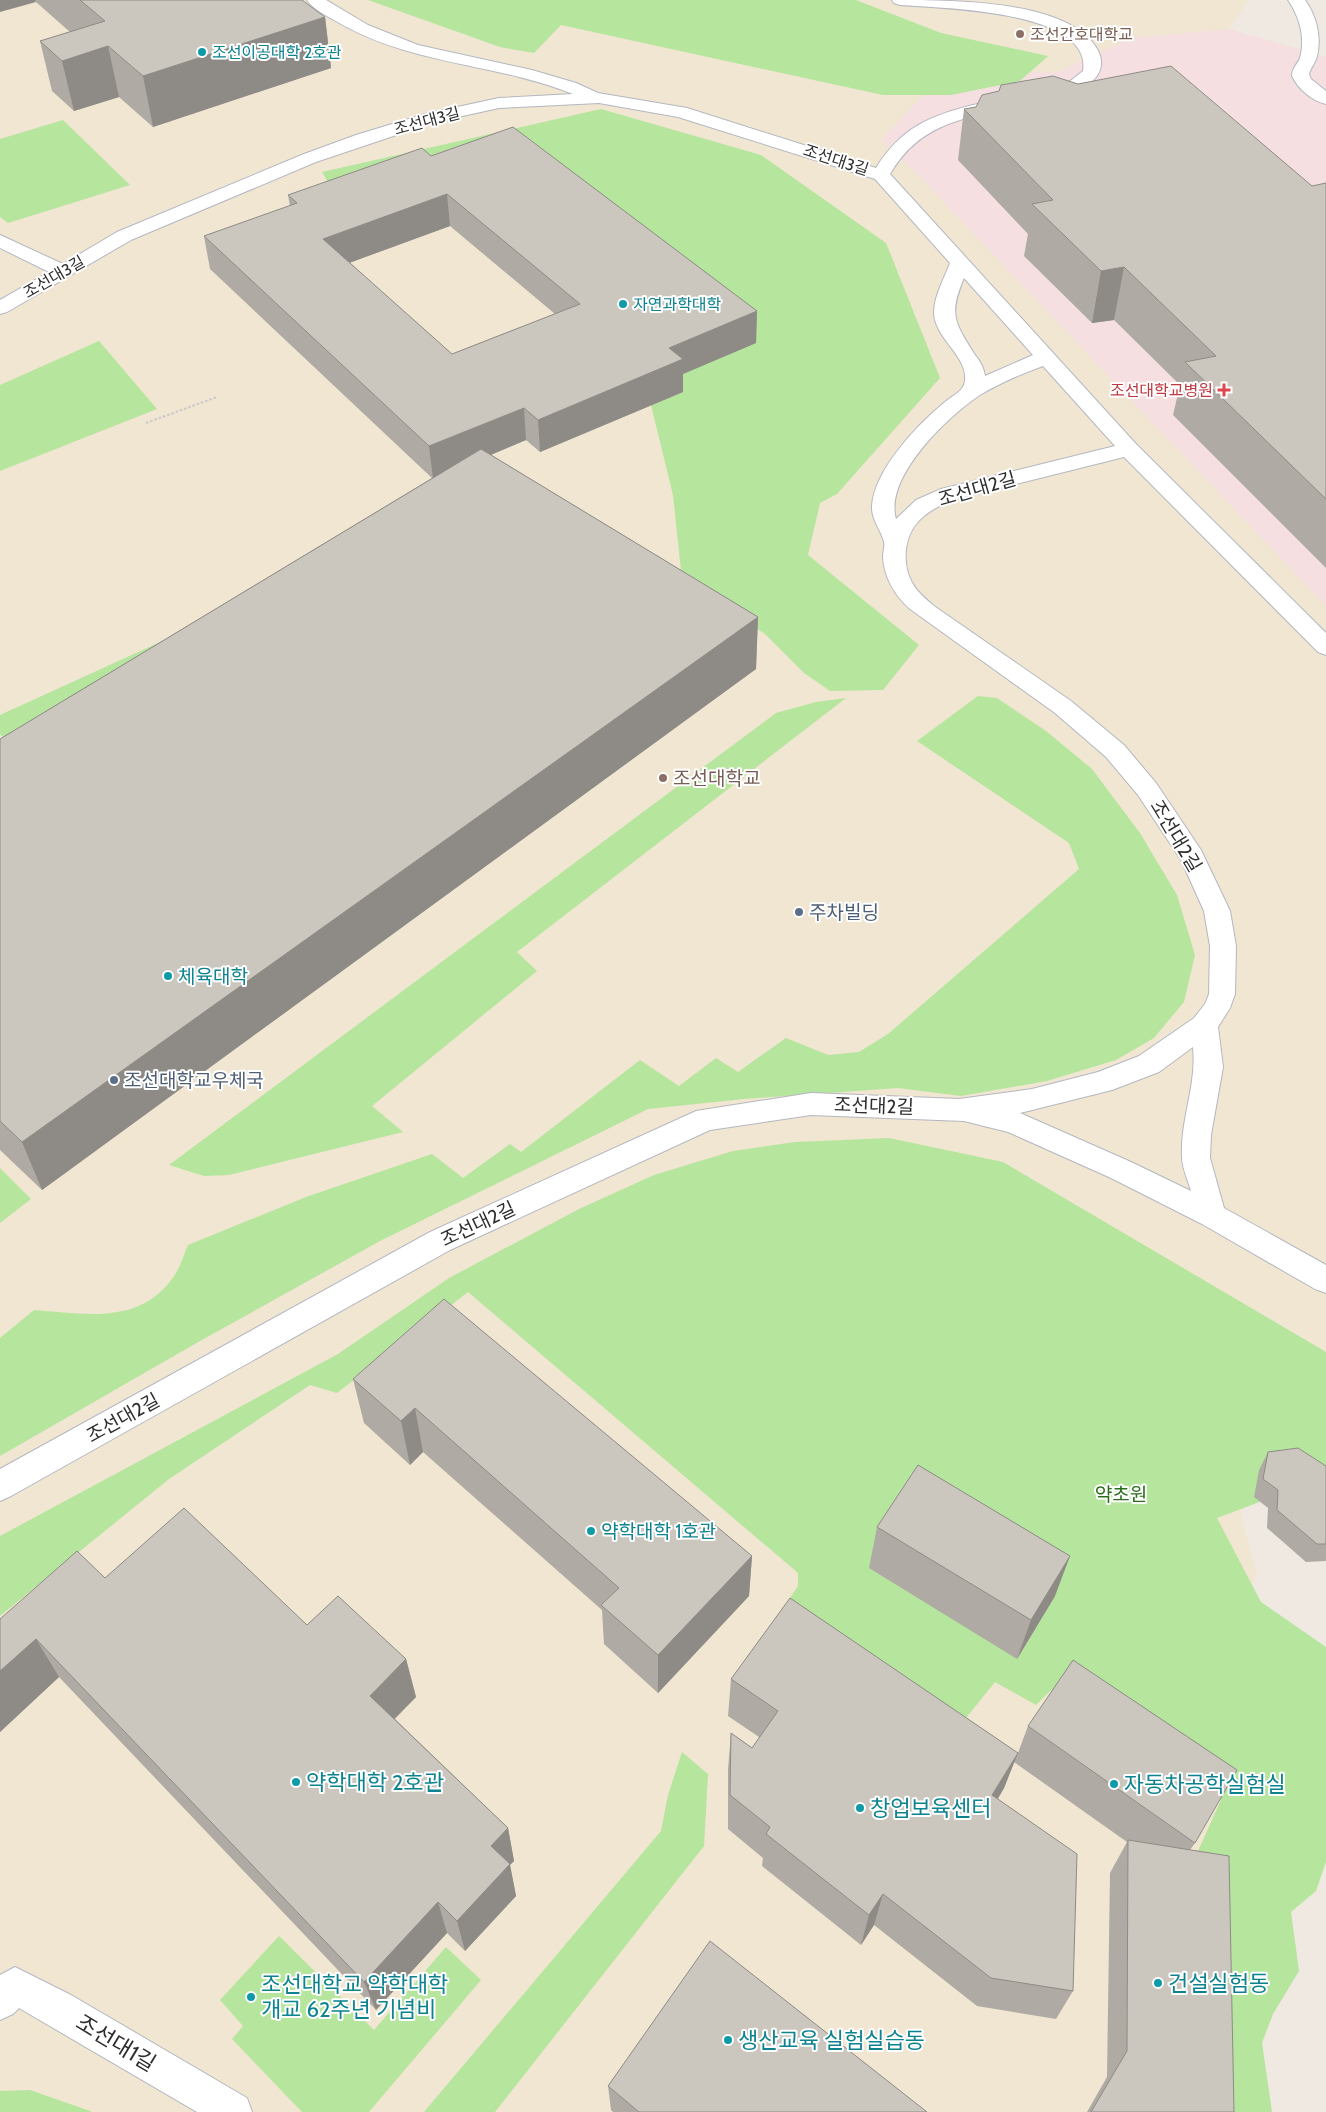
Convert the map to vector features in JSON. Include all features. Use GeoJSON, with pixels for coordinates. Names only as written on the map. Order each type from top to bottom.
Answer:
{"type":"FeatureCollection","features":[{"type":"Feature","properties":{"kind":"street"},"geometry":{"type":"LineString","coordinates":[[314,0],[345,21],[382,39],[412,49],[565,83],[599,98]]}},
{"type":"Feature","properties":{"kind":"street"},"geometry":{"type":"LineString","coordinates":[[900,0],[1009,10],[1036,16],[1074,34],[1087,47],[1093,63],[1091,74],[1084,82],[1071,87],[946,118],[923,127],[899,148],[881,175],[1129,449],[1326,647]]}},
{"type":"Feature","properties":{"kind":"street"},"geometry":{"type":"LineString","coordinates":[[1296,0],[1307,23],[1311,45],[1309,57],[1301,71],[1301,76],[1304,82],[1326,99]]}},
{"type":"Feature","properties":{"kind":"street","name":"조선대3길"},"geometry":{"type":"LineString","coordinates":[[0,308],[124,236],[362,138],[431,118],[499,103],[599,98],[681,112],[881,175]]}},
{"type":"Feature","properties":{"kind":"street"},"geometry":{"type":"LineString","coordinates":[[0,241],[63,271]]}},
{"type":"Feature","properties":{"kind":"street"},"geometry":{"type":"LineString","coordinates":[[960,263],[945,304],[944,315],[947,327],[971,364],[976,376],[976,384],[972,391]]}},
{"type":"Feature","properties":{"kind":"street"},"geometry":{"type":"LineString","coordinates":[[895,542],[882,504],[887,487],[916,443],[943,414],[972,391],[1046,357]]}},
{"type":"Feature","properties":{"kind":"street","name":"조선대2길"},"geometry":{"type":"LineString","coordinates":[[0,1486],[440,1241],[706,1119],[811,1104],[959,1110],[1032,1100],[1102,1082],[1149,1064],[1204,1025],[1217,1008],[1222,994],[1223,946],[1217,911],[1192,857],[1147,788],[1115,751],[1063,707],[976,648],[909,596],[895,565],[896,534],[907,518],[925,504],[949,494],[1129,449]]}},
{"type":"Feature","properties":{"kind":"street"},"geometry":{"type":"LineString","coordinates":[[1204,1025],[1209,1067],[1197,1135],[1196,1158],[1212,1215]]}},
{"type":"Feature","properties":{"kind":"street"},"geometry":{"type":"LineString","coordinates":[[959,1110],[1013,1122],[1121,1170],[1212,1215],[1326,1280]]}},
{"type":"Feature","properties":{"kind":"street","name":"조선대1길"},"geometry":{"type":"LineString","coordinates":[[0,2001],[15,1986],[58,2008],[234,2112]]}},
{"type":"Feature","properties":{"kind":"path"},"geometry":{"type":"LineString","coordinates":[[146,423],[218,397]]}},
{"type":"Feature","properties":{"kind":"shaded area","name":"조선대학교"},"geometry":{"type":"Polygon","coordinates":[[[0,0],[1248,0],[1229,29],[1326,57],[1326,1512],[1252,1481],[1241,1516],[1257,1573],[1185,1757],[1231,1788],[1246,2112],[0,2112],[0,0]]]}},
{"type":"Feature","properties":{"kind":"shaded area","name":"조선대학교병원"},"geometry":{"type":"Polygon","coordinates":[[[1229,29],[1326,57],[1326,606],[918,175],[881,140],[943,74],[1058,72],[1130,38],[1229,29]]]}},
{"type":"Feature","properties":{"kind":"green space"},"geometry":{"type":"Polygon","coordinates":[[[368,0],[856,0],[941,33],[1048,56],[1020,81],[951,95],[883,95],[561,25],[534,53],[500,47],[368,0]]]}},
{"type":"Feature","properties":{"kind":"green space"},"geometry":{"type":"Polygon","coordinates":[[[601,109],[761,155],[886,243],[940,378],[837,494],[820,503],[808,555],[919,645],[883,690],[830,691],[804,673],[765,634],[682,580],[673,495],[651,405],[683,392],[515,159],[344,209],[322,172],[601,109]]]}},
{"type":"Feature","properties":{"kind":"green space"},"geometry":{"type":"Polygon","coordinates":[[[63,120],[130,185],[8,223],[0,217],[0,139],[63,120]]]}},
{"type":"Feature","properties":{"kind":"green space"},"geometry":{"type":"Polygon","coordinates":[[[99,341],[157,409],[0,471],[0,385],[99,341]]]}},
{"type":"Feature","properties":{"kind":"green space"},"geometry":{"type":"Polygon","coordinates":[[[226,612],[10,745],[0,734],[0,715],[226,612]]]}},
{"type":"Feature","properties":{"kind":"green space"},"geometry":{"type":"Polygon","coordinates":[[[978,696],[997,698],[1046,731],[1092,769],[1140,833],[1177,895],[1195,955],[1184,1002],[1154,1038],[1116,1060],[1047,1081],[961,1096],[898,1088],[744,1099],[648,1109],[380,1241],[200,1341],[0,1456],[0,1338],[34,1310],[93,1314],[112,1313],[130,1309],[147,1302],[163,1290],[178,1270],[188,1245],[306,1197],[432,1154],[463,1178],[510,1144],[521,1152],[640,1060],[679,1086],[716,1058],[738,1072],[786,1038],[828,1055],[859,1052],[888,1034],[1079,869],[1069,843],[917,741],[978,696]]]}},
{"type":"Feature","properties":{"kind":"green space"},"geometry":{"type":"Polygon","coordinates":[[[846,698],[517,952],[537,971],[372,1106],[403,1132],[229,1175],[204,1176],[169,1165],[776,713],[816,702],[846,698]]]}},
{"type":"Feature","properties":{"kind":"green space","name":"약초원"},"geometry":{"type":"Polygon","coordinates":[[[889,1138],[1003,1162],[1326,1352],[1326,1500],[1294,1489],[1217,1518],[1261,1602],[1326,1647],[1326,1862],[1316,1891],[1291,1912],[1299,1971],[1273,2014],[1262,2043],[1272,2112],[1219,2112],[1189,1871],[1221,1800],[1051,1690],[1036,1705],[995,1682],[961,1724],[777,1617],[798,1586],[798,1573],[468,1292],[337,1393],[310,1385],[169,1479],[0,1616],[0,1536],[338,1354],[449,1278],[579,1209],[654,1175],[733,1151],[795,1142],[889,1138]]]}},
{"type":"Feature","properties":{"kind":"green space"},"geometry":{"type":"Polygon","coordinates":[[[0,1168],[31,1199],[0,1223],[0,1168]]]}},
{"type":"Feature","properties":{"kind":"green space"},"geometry":{"type":"Polygon","coordinates":[[[682,1752],[708,1774],[704,1846],[495,2112],[424,2112],[661,1831],[668,1795],[682,1752]]]}},
{"type":"Feature","properties":{"kind":"green space"},"geometry":{"type":"Polygon","coordinates":[[[279,1936],[374,2030],[446,1947],[481,1980],[369,2112],[302,2112],[232,2039],[243,2026],[220,2000],[279,1936]]]}},
{"type":"Feature","properties":{"kind":"green space"},"geometry":{"type":"Polygon","coordinates":[[[30,2090],[91,2112],[0,2112],[0,2091],[30,2090]]]}},
{"type":"Feature","properties":{"kind":"building"},"geometry":{"type":"Polygon","coordinates":[[[80,0],[302,0],[325,17],[143,76],[108,46],[62,61],[40,41],[105,21],[80,0]]]}},
{"type":"Feature","properties":{"kind":"building"},"geometry":{"type":"Polygon","coordinates":[[[1171,66],[1312,186],[1326,183],[1326,499],[1185,362],[1216,356],[1124,267],[1101,271],[1032,204],[1053,200],[964,109],[976,107],[982,95],[999,91],[1001,85],[1053,76],[1078,84],[1171,66]]]}},
{"type":"Feature","properties":{"kind":"building","name":"자연과학대학"},"geometry":{"type":"Polygon","coordinates":[[[513,127],[757,311],[669,348],[683,359],[538,420],[524,408],[429,446],[204,236],[297,203],[288,195],[422,148],[431,156],[513,127]],[[447,194],[323,239],[452,354],[580,304],[447,194]]]}},
{"type":"Feature","properties":{"kind":"building","name":"체육대학"},"geometry":{"type":"Polygon","coordinates":[[[481,449],[758,617],[22,1142],[0,1121],[0,739],[481,449]]]}},
{"type":"Feature","properties":{"kind":"building","name":"약학대학 1호관"},"geometry":{"type":"Polygon","coordinates":[[[444,1299],[752,1556],[658,1655],[601,1605],[619,1588],[415,1408],[401,1421],[353,1379],[444,1299]]]}},
{"type":"Feature","properties":{"kind":"building"},"geometry":{"type":"Polygon","coordinates":[[[1298,1448],[1326,1466],[1326,1544],[1317,1544],[1277,1510],[1278,1490],[1263,1479],[1268,1452],[1298,1448]]]}},
{"type":"Feature","properties":{"kind":"building"},"geometry":{"type":"Polygon","coordinates":[[[918,1465],[1070,1556],[1031,1620],[877,1527],[918,1465]]]}},
{"type":"Feature","properties":{"kind":"building","name":"약학대학 2호관"},"geometry":{"type":"Polygon","coordinates":[[[184,1508],[307,1625],[338,1596],[406,1659],[370,1696],[508,1828],[491,1846],[510,1864],[457,1921],[438,1902],[364,1982],[36,1639],[0,1671],[0,1619],[77,1551],[105,1578],[184,1508]]]}},
{"type":"Feature","properties":{"kind":"building","name":"창업보육센터"},"geometry":{"type":"Polygon","coordinates":[[[790,1598],[1018,1753],[992,1795],[1077,1854],[1073,1991],[991,1978],[883,1894],[869,1915],[766,1834],[770,1827],[730,1795],[731,1733],[752,1748],[778,1711],[731,1679],[790,1598]]]}},
{"type":"Feature","properties":{"kind":"building"},"geometry":{"type":"Polygon","coordinates":[[[1073,1660],[1237,1770],[1195,1843],[1028,1726],[1073,1660]]]}},
{"type":"Feature","properties":{"kind":"building","name":"건설실험동"},"geometry":{"type":"Polygon","coordinates":[[[1128,1840],[1229,1856],[1234,2112],[1091,2112],[1127,2051],[1128,1840]]]}},
{"type":"Feature","properties":{"kind":"building","name":"생산교육 실험실습동"},"geometry":{"type":"Polygon","coordinates":[[[710,1941],[927,2112],[639,2112],[608,2086],[710,1941]]]}},
{"type":"Feature","properties":{"kind":"place","name":"조선간호대학교"},"geometry":{"type":"Point","coordinates":[1020,34]}},
{"type":"Feature","properties":{"kind":"place","name":"조선이공대학 2호관"},"geometry":{"type":"Point","coordinates":[202,52]}},
{"type":"Feature","properties":{"kind":"place","name":"자연과학대학"},"geometry":{"type":"Point","coordinates":[623,304]}},
{"type":"Feature","properties":{"kind":"place","name":"조선대학교병원"},"geometry":{"type":"Point","coordinates":[1224,390]}},
{"type":"Feature","properties":{"kind":"place","name":"조선대학교"},"geometry":{"type":"Point","coordinates":[663,778]}},
{"type":"Feature","properties":{"kind":"place","name":"주차빌딩"},"geometry":{"type":"Point","coordinates":[799,912]}},
{"type":"Feature","properties":{"kind":"place","name":"체육대학"},"geometry":{"type":"Point","coordinates":[168,976]}},
{"type":"Feature","properties":{"kind":"place","name":"조선대학교우체국"},"geometry":{"type":"Point","coordinates":[114,1080]}},
{"type":"Feature","properties":{"kind":"place","name":"약학대학 1호관"},"geometry":{"type":"Point","coordinates":[591,1531]}},
{"type":"Feature","properties":{"kind":"place","name":"약학대학 2호관"},"geometry":{"type":"Point","coordinates":[296,1782]}},
{"type":"Feature","properties":{"kind":"place","name":"자동차공학실험실"},"geometry":{"type":"Point","coordinates":[1114,1784]}},
{"type":"Feature","properties":{"kind":"place","name":"창업보육센터"},"geometry":{"type":"Point","coordinates":[860,1808]}},
{"type":"Feature","properties":{"kind":"place","name":"건설실험동"},"geometry":{"type":"Point","coordinates":[1158,1983]}},
{"type":"Feature","properties":{"kind":"place","name":"조선대학교 약학대학 개교 62주년 기념비"},"geometry":{"type":"Point","coordinates":[251,1997]}},
{"type":"Feature","properties":{"kind":"place","name":"생산교육 실험실습동"},"geometry":{"type":"Point","coordinates":[728,2040]}}]}
